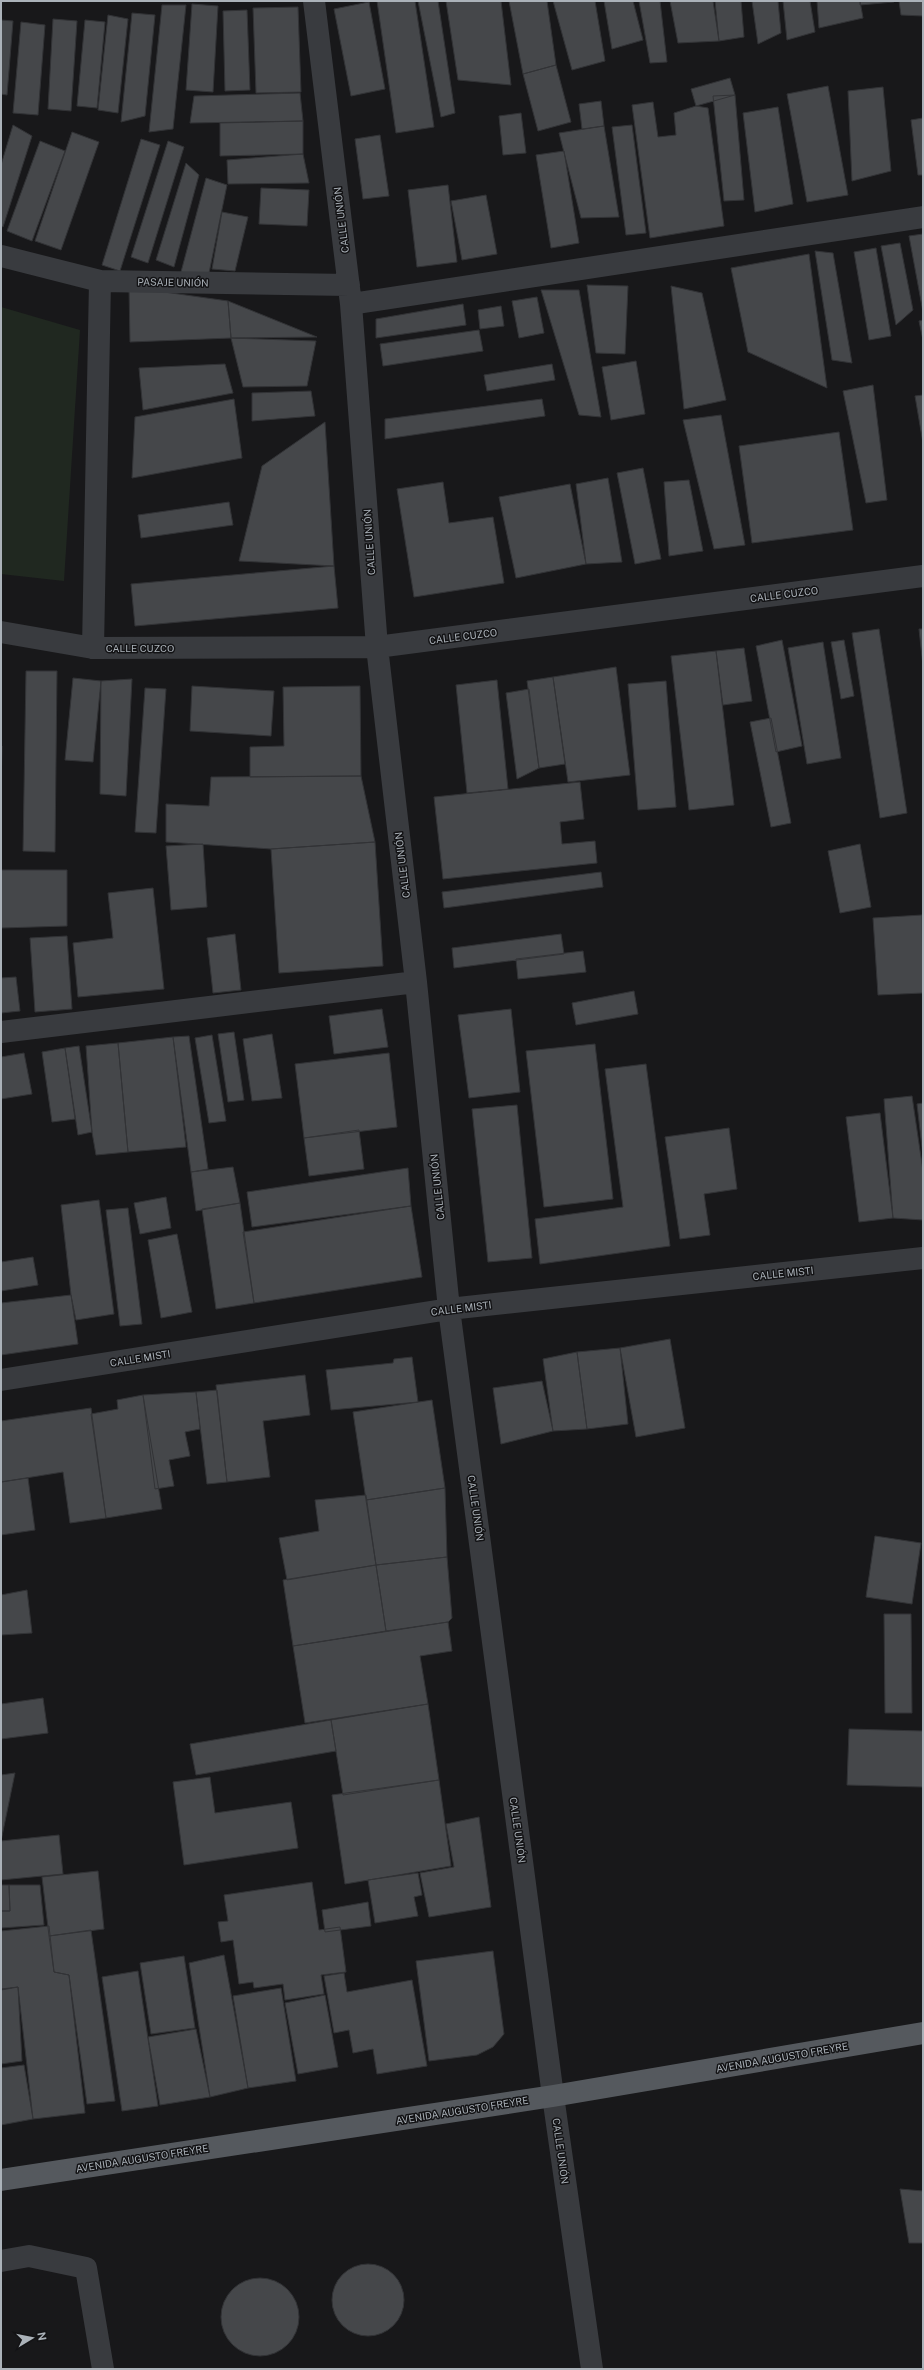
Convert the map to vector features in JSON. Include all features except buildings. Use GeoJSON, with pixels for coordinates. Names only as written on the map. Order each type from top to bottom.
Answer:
{"type":"FeatureCollection","features":[{"type":"Feature","properties":{"kind":"main road","name":"AVENIDA AUGUSTO FREYRE"},"geometry":{"type":"LineString","coordinates":[[1,2180],[553,2096],[923,2034]]}},
{"type":"Feature","properties":{"kind":"street","name":"CALLE UNIÓN"},"geometry":{"type":"LineString","coordinates":[[314,1],[350,295],[377,648],[416,982],[449,1308],[553,2096],[592,2369]]}},
{"type":"Feature","properties":{"kind":"street","name":"PASAJE UNIÓN"},"geometry":{"type":"LineString","coordinates":[[1,256],[100,281],[350,295],[923,216]]}},
{"type":"Feature","properties":{"kind":"street"},"geometry":{"type":"LineString","coordinates":[[93,648],[100,281]]}},
{"type":"Feature","properties":{"kind":"street","name":"CALLE CUZCO"},"geometry":{"type":"LineString","coordinates":[[1,632],[93,648],[377,648],[923,576]]}},
{"type":"Feature","properties":{"kind":"street"},"geometry":{"type":"LineString","coordinates":[[1,1032],[416,982]]}},
{"type":"Feature","properties":{"kind":"street","name":"CALLE MISTI"},"geometry":{"type":"LineString","coordinates":[[1,1380],[449,1308],[923,1258]]}},
{"type":"Feature","properties":{"kind":"street"},"geometry":{"type":"LineString","coordinates":[[1,2261],[29,2256],[86,2268],[103,2369]]}},
{"type":"Feature","properties":{"kind":"shaded area"},"geometry":{"type":"Polygon","coordinates":[[[1,307],[80,330],[64,581],[1,574],[1,307]]]}}]}
